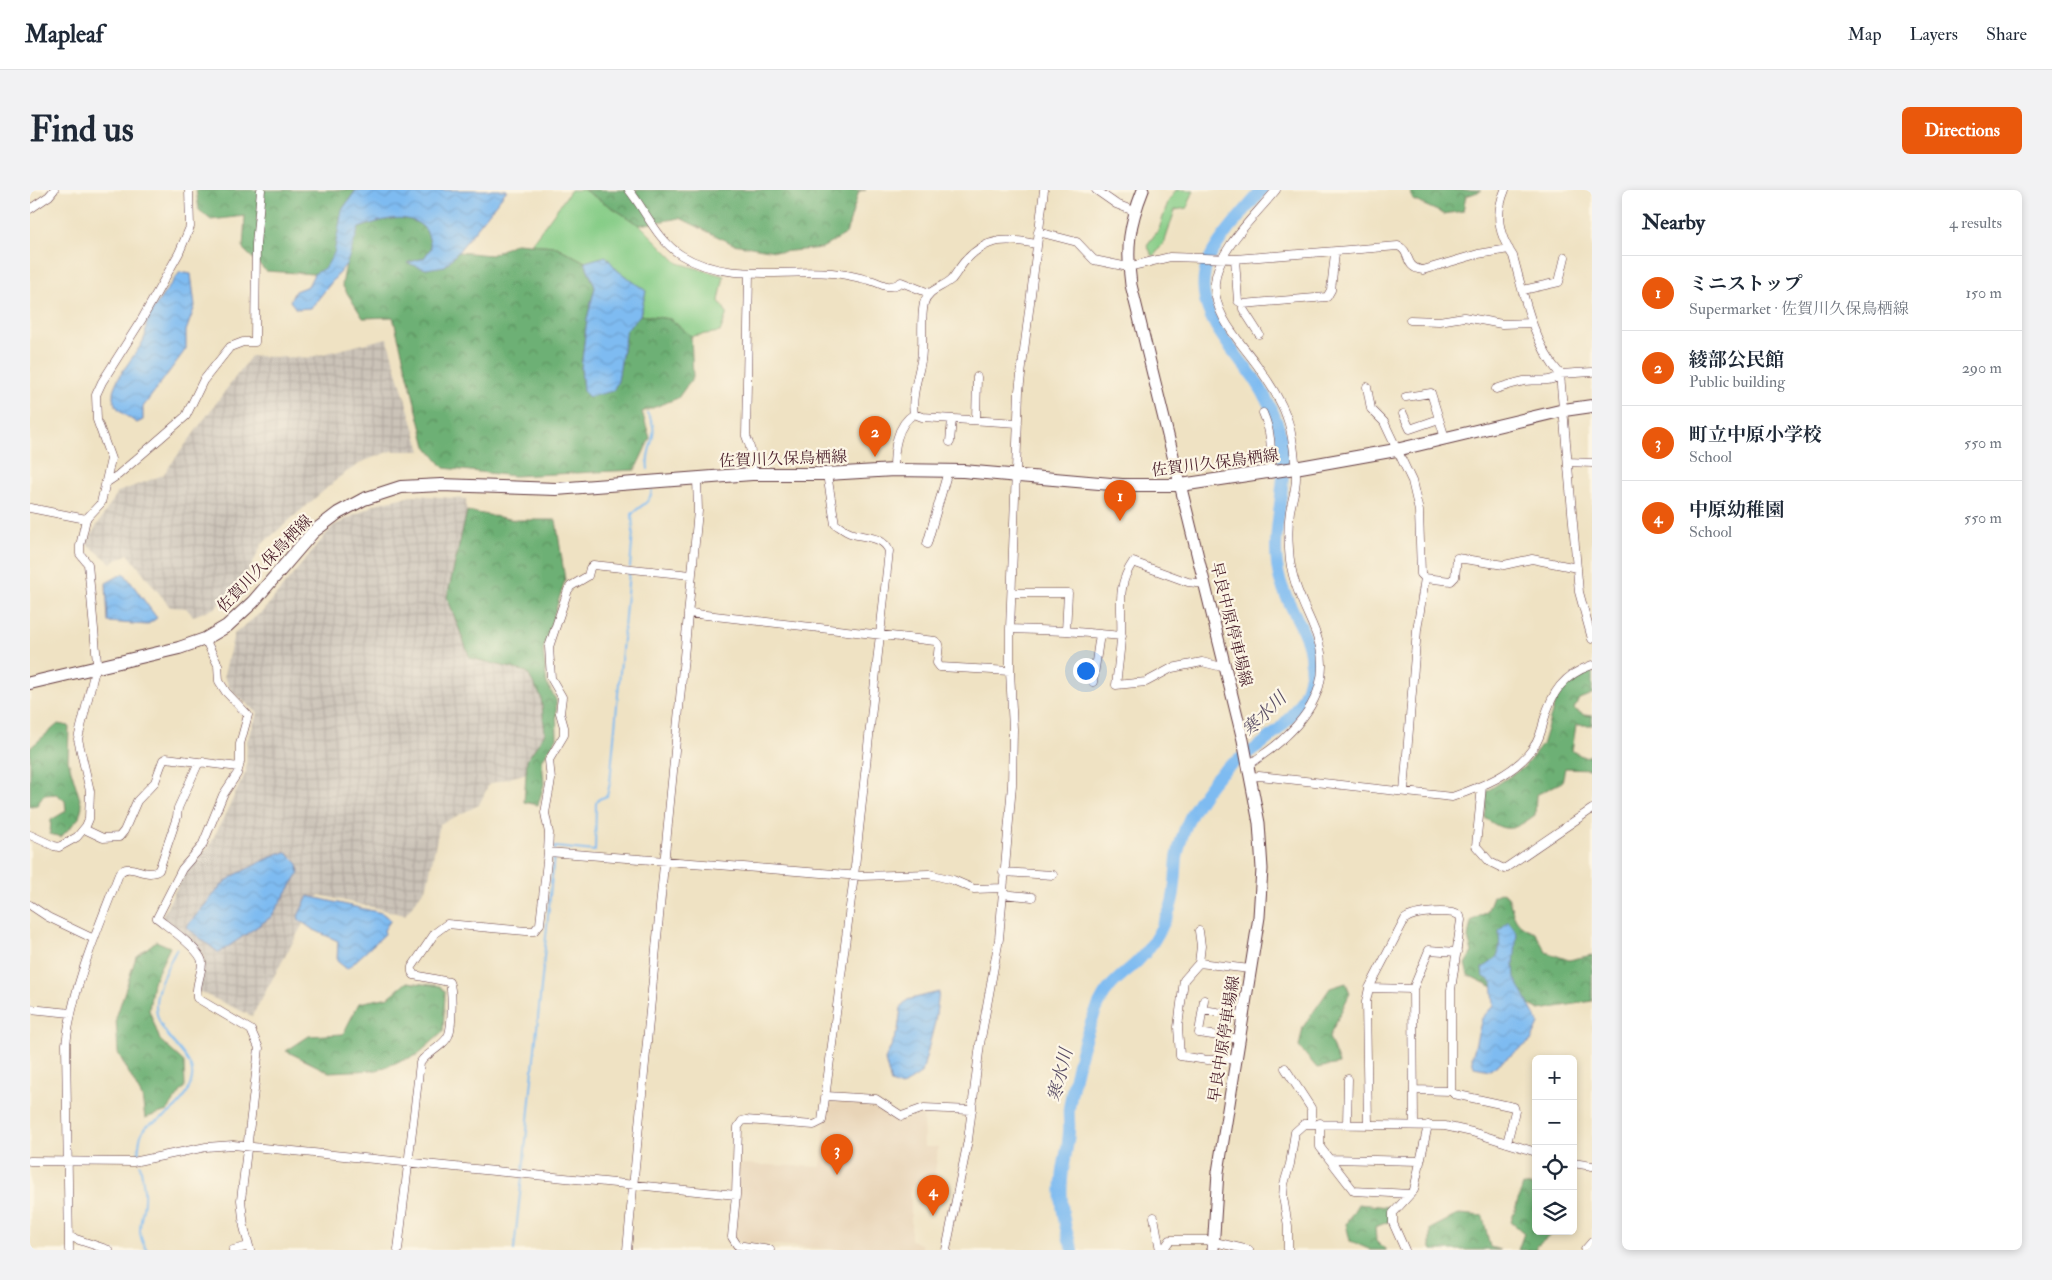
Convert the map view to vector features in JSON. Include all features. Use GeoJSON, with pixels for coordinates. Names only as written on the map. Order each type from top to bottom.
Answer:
{"type":"FeatureCollection","features":[{"type":"Feature","properties":{"kind":"main road","name":"早良中原停車場線"},"geometry":{"type":"LineString","coordinates":[[1143,190],[1134,211],[1128,241],[1128,267],[1131,285],[1226,668],[1243,740],[1259,823],[1262,869],[1258,918],[1218,1172],[1217,1246]]}},
{"type":"Feature","properties":{"kind":"main road","name":"佐賀川久保鳥栖線"},"geometry":{"type":"LineString","coordinates":[[30,683],[95,669],[178,648],[205,639],[228,626],[253,602],[313,532],[338,513],[364,499],[401,487],[441,485],[556,489],[752,474],[827,474],[894,470],[1017,475],[1122,485],[1181,485],[1271,472],[1396,450],[1564,410],[1592,406]]}},
{"type":"Feature","properties":{"kind":"street"},"geometry":{"type":"LineString","coordinates":[[30,209],[49,196],[54,190]]}},
{"type":"Feature","properties":{"kind":"street"},"geometry":{"type":"LineString","coordinates":[[30,835],[59,847],[77,837],[89,819],[91,801],[78,739],[97,662],[88,564],[79,550],[86,519],[101,503],[111,459],[97,420],[96,395],[102,382],[154,299],[179,252],[190,227],[189,190]]}},
{"type":"Feature","properties":{"kind":"street"},"geometry":{"type":"LineString","coordinates":[[106,483],[118,475],[186,416],[203,381],[230,347],[243,342],[256,342],[256,244],[261,190]]}},
{"type":"Feature","properties":{"kind":"street"},"geometry":{"type":"LineString","coordinates":[[628,190],[665,241],[682,256],[713,267],[748,273],[834,273],[870,280],[888,286],[896,286],[902,282],[928,293]]}},
{"type":"Feature","properties":{"kind":"street"},"geometry":{"type":"LineString","coordinates":[[946,1250],[963,1169],[980,1044],[999,940],[1012,785],[1013,729],[1010,629],[1019,391],[1044,190]]}},
{"type":"Feature","properties":{"kind":"street"},"geometry":{"type":"LineString","coordinates":[[1096,190],[1106,193],[1134,211]]}},
{"type":"Feature","properties":{"kind":"street"},"geometry":{"type":"LineString","coordinates":[[1276,190],[1231,244],[1222,259],[1217,269],[1215,294],[1218,309],[1226,324],[1258,367],[1287,418],[1296,479],[1288,527],[1289,552],[1295,585],[1320,643],[1323,657],[1322,677],[1310,710],[1284,739],[1249,771],[1259,776],[1452,797],[1482,786],[1502,775],[1525,758],[1539,738],[1554,692],[1563,682],[1577,672],[1592,665]]}},
{"type":"Feature","properties":{"kind":"street"},"geometry":{"type":"LineString","coordinates":[[1505,190],[1498,218],[1513,256],[1532,323],[1554,367],[1560,374],[1579,592],[1592,639]]}},
{"type":"Feature","properties":{"kind":"street"},"geometry":{"type":"LineString","coordinates":[[1038,232],[1077,242],[1094,260],[1128,267],[1170,256],[1235,259],[1335,253],[1354,249],[1398,246],[1404,250],[1410,265],[1415,269],[1423,270],[1478,254],[1509,249]]}},
{"type":"Feature","properties":{"kind":"street"},"geometry":{"type":"LineString","coordinates":[[894,470],[898,437],[905,420],[914,414],[923,346],[924,303],[928,293],[949,281],[965,260],[986,245],[1014,239],[1036,244]]}},
{"type":"Feature","properties":{"kind":"street"},"geometry":{"type":"LineString","coordinates":[[1235,259],[1238,300],[1243,304],[1327,296],[1331,290],[1335,253]]}},
{"type":"Feature","properties":{"kind":"street"},"geometry":{"type":"LineString","coordinates":[[1523,290],[1559,282],[1565,258]]}},
{"type":"Feature","properties":{"kind":"street"},"geometry":{"type":"LineString","coordinates":[[748,273],[746,436],[753,459],[752,474]]}},
{"type":"Feature","properties":{"kind":"street"},"geometry":{"type":"LineString","coordinates":[[1243,304],[1243,309],[1259,334]]}},
{"type":"Feature","properties":{"kind":"street"},"geometry":{"type":"LineString","coordinates":[[1410,320],[1439,321],[1464,317],[1502,324],[1532,323]]}},
{"type":"Feature","properties":{"kind":"street"},"geometry":{"type":"LineString","coordinates":[[1496,389],[1525,381],[1543,381],[1557,378],[1560,374],[1592,372]]}},
{"type":"Feature","properties":{"kind":"street"},"geometry":{"type":"LineString","coordinates":[[976,420],[977,378]]}},
{"type":"Feature","properties":{"kind":"street"},"geometry":{"type":"LineString","coordinates":[[1367,387],[1371,409],[1384,422],[1412,481],[1418,503],[1422,574],[1425,578],[1417,630],[1404,791]]}},
{"type":"Feature","properties":{"kind":"street"},"geometry":{"type":"LineString","coordinates":[[1406,398],[1431,393],[1445,438]]}},
{"type":"Feature","properties":{"kind":"street"},"geometry":{"type":"LineString","coordinates":[[1262,413],[1269,428],[1271,441],[1271,472]]}},
{"type":"Feature","properties":{"kind":"street"},"geometry":{"type":"LineString","coordinates":[[914,414],[922,417],[1018,423]]}},
{"type":"Feature","properties":{"kind":"street"},"geometry":{"type":"LineString","coordinates":[[1404,414],[1410,429],[1439,419]]}},
{"type":"Feature","properties":{"kind":"street"},"geometry":{"type":"LineString","coordinates":[[950,442],[952,419]]}},
{"type":"Feature","properties":{"kind":"street"},"geometry":{"type":"LineString","coordinates":[[1568,462],[1592,463]]}},
{"type":"Feature","properties":{"kind":"street"},"geometry":{"type":"LineString","coordinates":[[926,544],[948,471]]}},
{"type":"Feature","properties":{"kind":"street"},"geometry":{"type":"LineString","coordinates":[[770,1250],[737,1245],[733,1241],[732,1230],[740,1123],[746,1120],[819,1124],[822,1122],[854,876],[889,551],[888,547],[878,539],[850,533],[836,524],[827,474]]}},
{"type":"Feature","properties":{"kind":"street"},"geometry":{"type":"LineString","coordinates":[[626,1250],[698,511],[697,478]]}},
{"type":"Feature","properties":{"kind":"street"},"geometry":{"type":"LineString","coordinates":[[30,508],[86,519]]}},
{"type":"Feature","properties":{"kind":"street"},"geometry":{"type":"LineString","coordinates":[[1425,578],[1451,581],[1455,577],[1457,558],[1504,565],[1532,559],[1577,568]]}},
{"type":"Feature","properties":{"kind":"street"},"geometry":{"type":"LineString","coordinates":[[1205,584],[1188,582],[1133,562],[1126,572],[1120,594],[1122,636],[1116,685],[1146,682],[1172,668],[1202,662],[1226,668]]}},
{"type":"Feature","properties":{"kind":"street"},"geometry":{"type":"LineString","coordinates":[[398,1250],[420,1063],[449,1034],[452,994],[449,982],[414,975],[412,967],[435,934],[447,924],[526,931],[537,929],[540,924],[548,852],[549,832],[545,813],[551,780],[549,760],[562,742],[564,727],[560,713],[562,696],[551,678],[548,647],[568,590],[571,586],[588,576],[590,568],[593,566],[692,575]]}},
{"type":"Feature","properties":{"kind":"street"},"geometry":{"type":"LineString","coordinates":[[1012,593],[1068,593],[1066,631]]}},
{"type":"Feature","properties":{"kind":"street"},"geometry":{"type":"LineString","coordinates":[[688,612],[938,642],[937,663],[940,667],[1010,671]]}},
{"type":"Feature","properties":{"kind":"street"},"geometry":{"type":"LineString","coordinates":[[1010,629],[1122,636]]}},
{"type":"Feature","properties":{"kind":"street"},"geometry":{"type":"LineString","coordinates":[[1093,682],[1100,634]]}},
{"type":"Feature","properties":{"kind":"street"},"geometry":{"type":"LineString","coordinates":[[205,639],[218,664],[219,681],[226,692],[248,715],[240,744],[237,774],[224,795],[202,846],[182,869],[157,918],[198,952],[202,962],[196,998],[251,1030],[259,1048],[241,1200],[249,1248],[233,1250]]}},
{"type":"Feature","properties":{"kind":"street"},"geometry":{"type":"LineString","coordinates":[[84,829],[103,838],[112,839],[119,837],[124,831],[137,801],[155,782],[163,760],[171,757],[239,767]]}},
{"type":"Feature","properties":{"kind":"street"},"geometry":{"type":"LineString","coordinates":[[69,1250],[66,1044],[71,1013],[94,939],[122,870],[132,869],[155,874],[159,870],[177,817],[178,808],[198,764],[203,762]]}},
{"type":"Feature","properties":{"kind":"street"},"geometry":{"type":"LineString","coordinates":[[1482,786],[1476,846],[1490,862],[1504,869],[1592,809]]}},
{"type":"Feature","properties":{"kind":"street"},"geometry":{"type":"LineString","coordinates":[[548,852],[854,876],[879,877],[929,874],[953,880],[974,889],[1003,891],[1032,898]]}},
{"type":"Feature","properties":{"kind":"street"},"geometry":{"type":"LineString","coordinates":[[1004,872],[1053,875]]}},
{"type":"Feature","properties":{"kind":"street"},"geometry":{"type":"LineString","coordinates":[[30,905],[48,917],[94,939]]}},
{"type":"Feature","properties":{"kind":"street"},"geometry":{"type":"LineString","coordinates":[[1368,1124],[1366,1002],[1369,988],[1405,919],[1413,914],[1453,913],[1460,916],[1451,990],[1451,1090],[1454,1094],[1514,1108],[1515,1111],[1507,1142]]}},
{"type":"Feature","properties":{"kind":"street"},"geometry":{"type":"LineString","coordinates":[[1199,931],[1201,946],[1199,963],[1184,980],[1178,1027],[1180,1056],[1208,1060],[1236,1059]]}},
{"type":"Feature","properties":{"kind":"street"},"geometry":{"type":"LineString","coordinates":[[1414,1125],[1413,989],[1429,950],[1457,952]]}},
{"type":"Feature","properties":{"kind":"street"},"geometry":{"type":"LineString","coordinates":[[1199,963],[1250,969]]}},
{"type":"Feature","properties":{"kind":"street"},"geometry":{"type":"LineString","coordinates":[[1369,988],[1413,989]]}},
{"type":"Feature","properties":{"kind":"street"},"geometry":{"type":"LineString","coordinates":[[1204,1000],[1199,1033],[1239,1039]]}},
{"type":"Feature","properties":{"kind":"street"},"geometry":{"type":"LineString","coordinates":[[30,1009],[71,1013]]}},
{"type":"Feature","properties":{"kind":"street"},"geometry":{"type":"LineString","coordinates":[[1203,1010],[1243,1016]]}},
{"type":"Feature","properties":{"kind":"street"},"geometry":{"type":"LineString","coordinates":[[1285,1068],[1311,1108],[1320,1147],[1354,1191],[1410,1194]]}},
{"type":"Feature","properties":{"kind":"street"},"geometry":{"type":"LineString","coordinates":[[1347,1124],[1348,1079]]}},
{"type":"Feature","properties":{"kind":"street"},"geometry":{"type":"LineString","coordinates":[[1414,1090],[1451,1090]]}},
{"type":"Feature","properties":{"kind":"street"},"geometry":{"type":"LineString","coordinates":[[826,1096],[876,1099],[902,1116],[924,1108],[972,1110]]}},
{"type":"Feature","properties":{"kind":"street"},"geometry":{"type":"LineString","coordinates":[[1288,1250],[1288,1226],[1283,1197],[1284,1184],[1290,1164],[1295,1132],[1299,1127],[1315,1123],[1428,1125],[1458,1129],[1532,1151]]}},
{"type":"Feature","properties":{"kind":"street"},"geometry":{"type":"LineString","coordinates":[[1405,1250],[1393,1223],[1393,1213],[1414,1190],[1428,1125]]}},
{"type":"Feature","properties":{"kind":"street"},"geometry":{"type":"LineString","coordinates":[[30,1161],[133,1162],[206,1147],[247,1146],[736,1195]]}},
{"type":"Feature","properties":{"kind":"street"},"geometry":{"type":"LineString","coordinates":[[1330,1159],[1420,1161]]}},
{"type":"Feature","properties":{"kind":"street"},"geometry":{"type":"LineString","coordinates":[[1577,1164],[1592,1166]]}},
{"type":"Feature","properties":{"kind":"street"},"geometry":{"type":"LineString","coordinates":[[1154,1217],[1162,1250]]}},
{"type":"Feature","properties":{"kind":"street"},"geometry":{"type":"LineString","coordinates":[[70,1237],[109,1250]]}},
{"type":"Feature","properties":{"kind":"street"},"geometry":{"type":"LineString","coordinates":[[1162,1250],[1170,1240],[1249,1250]]}},
{"type":"Feature","properties":{"kind":"street"},"geometry":{"type":"LineString","coordinates":[[1585,1250],[1592,1242]]}},
{"type":"Feature","properties":{"kind":"shaded area"},"geometry":{"type":"Polygon","coordinates":[[[387,338],[421,451],[391,451],[364,461],[342,475],[262,544],[248,573],[215,608],[193,616],[186,608],[170,607],[128,554],[111,563],[86,543],[118,492],[163,475],[251,356],[307,358],[387,338]]]}},
{"type":"Feature","properties":{"kind":"shaded area"},"geometry":{"type":"Polygon","coordinates":[[[415,495],[466,499],[470,658],[527,672],[541,697],[545,733],[527,760],[527,773],[489,784],[479,805],[440,824],[427,886],[405,915],[319,895],[252,1016],[198,991],[204,956],[161,919],[186,869],[209,847],[246,772],[247,741],[258,713],[231,691],[224,675],[234,634],[263,611],[333,526],[378,503],[415,495]]]}},
{"type":"Feature","properties":{"kind":"shaded area"},"geometry":{"type":"Polygon","coordinates":[[[827,1099],[874,1102],[902,1121],[923,1113],[924,1147],[938,1147],[934,1183],[911,1186],[911,1240],[922,1245],[920,1250],[841,1250],[739,1242],[734,1236],[739,1164],[821,1167],[827,1099]]]}},
{"type":"Feature","properties":{"kind":"green space"},"geometry":{"type":"Polygon","coordinates":[[[196,190],[356,190],[342,210],[359,228],[384,220],[402,218],[418,223],[425,229],[431,248],[424,258],[408,263],[445,266],[458,252],[491,255],[516,243],[555,246],[585,262],[595,287],[587,319],[581,368],[583,391],[618,381],[626,330],[640,315],[670,319],[691,336],[693,377],[678,398],[642,412],[650,438],[635,470],[514,476],[444,468],[426,446],[393,317],[363,318],[342,285],[346,264],[314,274],[266,271],[243,249],[245,216],[211,220],[199,210],[196,190]]]}},
{"type":"Feature","properties":{"kind":"green space"},"geometry":{"type":"Polygon","coordinates":[[[571,190],[584,190],[640,225],[678,263],[724,276],[719,301],[727,313],[720,332],[691,336],[670,319],[640,315],[646,291],[617,270],[606,257],[585,262],[555,246],[531,244],[571,190]]]}},
{"type":"Feature","properties":{"kind":"green space"},"geometry":{"type":"Polygon","coordinates":[[[584,190],[866,190],[859,191],[846,234],[822,248],[781,252],[733,244],[680,218],[640,225],[584,190]]]}},
{"type":"Feature","properties":{"kind":"green space"},"geometry":{"type":"Polygon","coordinates":[[[1176,190],[1194,190],[1187,208],[1175,210],[1165,241],[1153,257],[1147,245],[1159,229],[1168,202],[1176,190]]]}},
{"type":"Feature","properties":{"kind":"green space"},"geometry":{"type":"Polygon","coordinates":[[[1410,190],[1481,191],[1466,196],[1463,211],[1444,214],[1413,200],[1410,190]]]}},
{"type":"Feature","properties":{"kind":"green space"},"geometry":{"type":"Polygon","coordinates":[[[467,511],[515,520],[556,520],[565,580],[543,650],[547,684],[556,700],[557,738],[542,760],[544,784],[538,805],[524,802],[527,760],[545,733],[541,697],[527,672],[470,658],[447,597],[467,511]]]}},
{"type":"Feature","properties":{"kind":"green space"},"geometry":{"type":"Polygon","coordinates":[[[1592,670],[1592,694],[1579,699],[1574,709],[1584,715],[1592,716],[1592,725],[1576,725],[1572,751],[1584,757],[1592,755],[1592,769],[1565,768],[1562,782],[1536,795],[1535,815],[1516,827],[1505,828],[1485,818],[1487,791],[1524,767],[1542,745],[1556,699],[1571,682],[1592,670]]]}},
{"type":"Feature","properties":{"kind":"green space"},"geometry":{"type":"Polygon","coordinates":[[[58,724],[69,726],[68,760],[82,806],[79,818],[61,837],[50,834],[51,820],[66,811],[65,801],[57,794],[44,795],[37,805],[30,806],[30,748],[58,724]]]}},
{"type":"Feature","properties":{"kind":"green space"},"geometry":{"type":"Polygon","coordinates":[[[1502,892],[1508,896],[1516,919],[1523,926],[1535,932],[1546,952],[1569,960],[1592,955],[1592,1001],[1540,1010],[1468,975],[1465,964],[1472,952],[1468,938],[1471,921],[1487,912],[1493,896],[1502,892]]]}},
{"type":"Feature","properties":{"kind":"green space"},"geometry":{"type":"Polygon","coordinates":[[[156,941],[170,947],[153,982],[149,1010],[160,1040],[184,1062],[185,1086],[167,1111],[145,1118],[142,1097],[118,1053],[116,1018],[136,957],[156,941]]]}},
{"type":"Feature","properties":{"kind":"green space"},"geometry":{"type":"Polygon","coordinates":[[[407,982],[440,986],[445,992],[443,1032],[417,1055],[377,1070],[329,1072],[286,1051],[309,1036],[343,1034],[359,1003],[389,997],[407,982]]]}},
{"type":"Feature","properties":{"kind":"green space"},"geometry":{"type":"Polygon","coordinates":[[[1346,983],[1350,993],[1329,1037],[1339,1064],[1317,1068],[1299,1047],[1303,1027],[1330,988],[1346,983]]]}},
{"type":"Feature","properties":{"kind":"green space"},"geometry":{"type":"Polygon","coordinates":[[[1523,1185],[1532,1186],[1532,1235],[1551,1235],[1537,1246],[1536,1250],[1518,1250],[1524,1233],[1511,1222],[1523,1185]]]}},
{"type":"Feature","properties":{"kind":"green space"},"geometry":{"type":"Polygon","coordinates":[[[1358,1204],[1389,1207],[1388,1222],[1375,1227],[1376,1240],[1386,1250],[1371,1250],[1350,1241],[1346,1224],[1358,1204]]]}},
{"type":"Feature","properties":{"kind":"green space"},"geometry":{"type":"Polygon","coordinates":[[[1459,1214],[1483,1216],[1490,1247],[1500,1250],[1432,1250],[1430,1246],[1430,1229],[1459,1214]]]}},
{"type":"Feature","properties":{"kind":"water"},"geometry":{"type":"Polygon","coordinates":[[[356,190],[507,190],[445,266],[426,269],[407,263],[424,258],[431,248],[425,229],[418,223],[402,218],[384,220],[359,228],[347,263],[311,308],[296,309],[290,301],[295,291],[308,286],[314,274],[326,267],[334,253],[342,210],[356,190]]]}},
{"type":"Feature","properties":{"kind":"water"},"geometry":{"type":"Polygon","coordinates":[[[606,256],[617,270],[646,291],[640,315],[626,330],[618,381],[613,391],[589,397],[583,391],[581,368],[587,319],[595,287],[585,262],[606,256]]]}},
{"type":"Feature","properties":{"kind":"water"},"geometry":{"type":"Polygon","coordinates":[[[180,272],[191,274],[195,306],[186,331],[186,349],[143,407],[143,420],[137,423],[115,405],[114,389],[116,382],[144,339],[147,320],[180,272]]]}},
{"type":"Feature","properties":{"kind":"water"},"geometry":{"type":"Polygon","coordinates":[[[124,573],[157,618],[147,625],[108,622],[106,583],[124,573]]]}},
{"type":"Feature","properties":{"kind":"water"},"geometry":{"type":"Polygon","coordinates":[[[279,853],[287,853],[298,864],[299,873],[271,917],[219,953],[186,927],[221,886],[233,876],[279,853]]]}},
{"type":"Feature","properties":{"kind":"water"},"geometry":{"type":"Polygon","coordinates":[[[308,896],[382,913],[391,920],[384,930],[385,934],[347,969],[337,961],[338,941],[312,929],[299,920],[298,916],[308,896]]]}},
{"type":"Feature","properties":{"kind":"water"},"geometry":{"type":"Polygon","coordinates":[[[1508,921],[1517,933],[1514,964],[1515,978],[1539,1024],[1531,1041],[1490,1070],[1474,1067],[1472,1058],[1482,1018],[1494,1005],[1492,982],[1483,976],[1482,968],[1493,961],[1498,954],[1499,931],[1508,921]]]}},
{"type":"Feature","properties":{"kind":"water"},"geometry":{"type":"Polygon","coordinates":[[[939,992],[935,1022],[922,1073],[901,1087],[891,1083],[885,1060],[898,1030],[901,1008],[907,1000],[939,992]]]}},
{"type":"Feature","properties":{"kind":"waterway","name":"寒水川"},"geometry":{"type":"LineString","coordinates":[[1073,1250],[1063,1215],[1062,1180],[1068,1138],[1071,1094],[1091,1021],[1104,995],[1142,956],[1164,922],[1172,902],[1179,847],[1190,818],[1200,800],[1222,772],[1266,740],[1288,720],[1304,696],[1310,671],[1308,643],[1285,594],[1277,562],[1277,527],[1283,473],[1281,437],[1277,422],[1258,384],[1215,324],[1208,310],[1204,295],[1204,279],[1212,253],[1225,234],[1262,190]]}},
{"type":"Feature","properties":{"kind":"waterway"},"geometry":{"type":"LineString","coordinates":[[647,413],[653,428],[647,461],[648,469]]}},
{"type":"Feature","properties":{"kind":"waterway"},"geometry":{"type":"LineString","coordinates":[[630,567],[633,532],[632,514],[649,499],[652,491]]}},
{"type":"Feature","properties":{"kind":"waterway"},"geometry":{"type":"LineString","coordinates":[[555,850],[555,847],[595,851],[596,803],[599,799],[607,796],[610,783],[629,572]]}},
{"type":"Feature","properties":{"kind":"waterway"},"geometry":{"type":"LineString","coordinates":[[523,1171],[554,855]]}},
{"type":"Feature","properties":{"kind":"waterway"},"geometry":{"type":"LineString","coordinates":[[139,1159],[139,1144],[145,1127],[166,1116],[176,1107],[185,1097],[192,1078],[192,1069],[188,1061],[168,1036],[157,1016],[158,990],[177,948]]}},
{"type":"Feature","properties":{"kind":"waterway"},"geometry":{"type":"LineString","coordinates":[[140,1164],[144,1185],[140,1235],[147,1250]]}},
{"type":"Feature","properties":{"kind":"waterway"},"geometry":{"type":"LineString","coordinates":[[514,1250],[522,1176]]}},
{"type":"Feature","properties":{"kind":"place","name":"綾部公民館"},"geometry":{"type":"Point","coordinates":[875,457]}},
{"type":"Feature","properties":{"kind":"place","name":"ミニストップ"},"geometry":{"type":"Point","coordinates":[1120,521]}},
{"type":"Feature","properties":{"kind":"place","name":"町立中原小学校"},"geometry":{"type":"Point","coordinates":[837,1175]}},
{"type":"Feature","properties":{"kind":"place","name":"中原幼稚園"},"geometry":{"type":"Point","coordinates":[933,1216]}}]}
